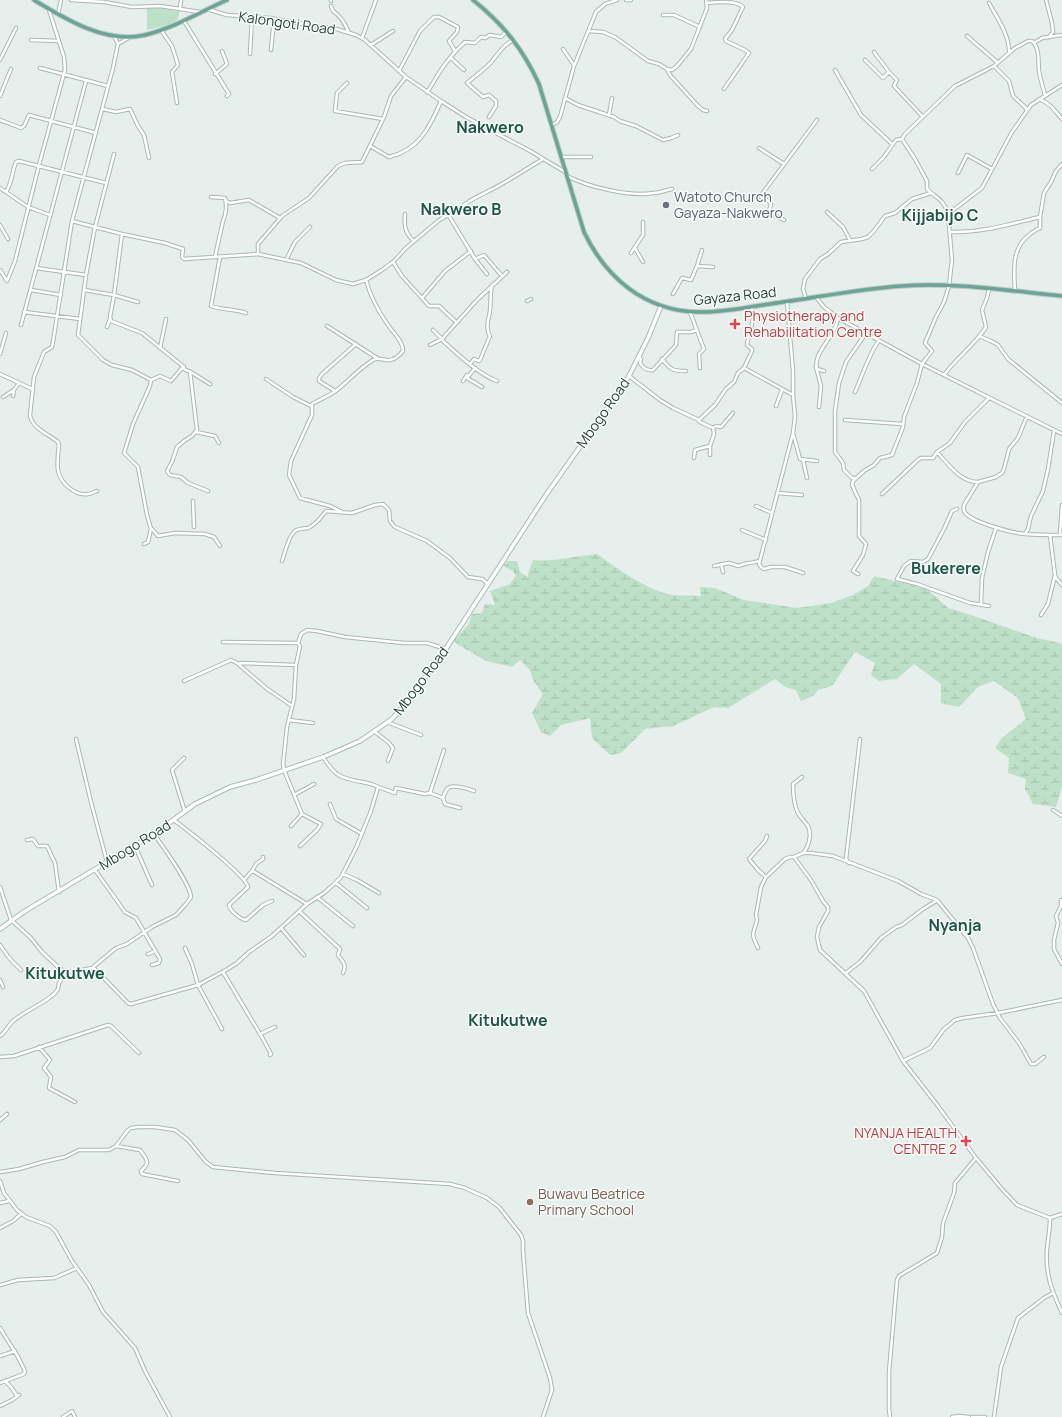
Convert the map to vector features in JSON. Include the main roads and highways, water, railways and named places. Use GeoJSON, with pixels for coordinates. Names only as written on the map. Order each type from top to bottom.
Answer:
{"type":"FeatureCollection","features":[{"type":"Feature","properties":{"kind":"main road"},"geometry":{"type":"LineString","coordinates":[[35,0],[48,9],[83,27],[101,34],[130,37],[146,35],[161,30],[184,21],[227,0]]}},
{"type":"Feature","properties":{"kind":"main road","name":"Gayaza Road"},"geometry":{"type":"LineString","coordinates":[[473,0],[506,31],[531,66],[539,84],[584,232],[598,258],[608,271],[629,290],[662,306],[690,312],[708,312],[751,307],[902,286],[949,286],[1062,296]]}},
{"type":"Feature","properties":{"kind":"main road","name":"Mbogo Road"},"geometry":{"type":"LineString","coordinates":[[0,929],[12,920],[154,834],[185,813],[195,804],[230,787],[323,757],[360,741],[396,714],[411,697],[446,649],[544,499],[616,397],[639,357],[662,306]]}},
{"type":"Feature","properties":{"kind":"place","name":"Watoto Church Gayaza-Nakwero"},"geometry":{"type":"Point","coordinates":[666,205]}},
{"type":"Feature","properties":{"kind":"place","name":"Physiotherapy and Rehabilitation Centre"},"geometry":{"type":"Point","coordinates":[735,324]}},
{"type":"Feature","properties":{"kind":"place","name":"NYANJA HEALTH CENTRE 2"},"geometry":{"type":"Point","coordinates":[966,1141]}},
{"type":"Feature","properties":{"kind":"place","name":"Buwavu Beatrice Primary School"},"geometry":{"type":"Point","coordinates":[530,1202]}},
{"type":"Feature","properties":{"kind":"district","name":"Nakwero"},"geometry":{"type":"Point","coordinates":[490,127]}},
{"type":"Feature","properties":{"kind":"district","name":"Nakwero B"},"geometry":{"type":"Point","coordinates":[461,209]}},
{"type":"Feature","properties":{"kind":"district","name":"Kijjabijo C"},"geometry":{"type":"Point","coordinates":[940,215]}},
{"type":"Feature","properties":{"kind":"district","name":"Bukerere"},"geometry":{"type":"Point","coordinates":[946,568]}},
{"type":"Feature","properties":{"kind":"district","name":"Nyanja"},"geometry":{"type":"Point","coordinates":[955,925]}},
{"type":"Feature","properties":{"kind":"district","name":"Kitukutwe"},"geometry":{"type":"Point","coordinates":[65,973]}},
{"type":"Feature","properties":{"kind":"district","name":"Kitukutwe"},"geometry":{"type":"Point","coordinates":[508,1020]}}]}
